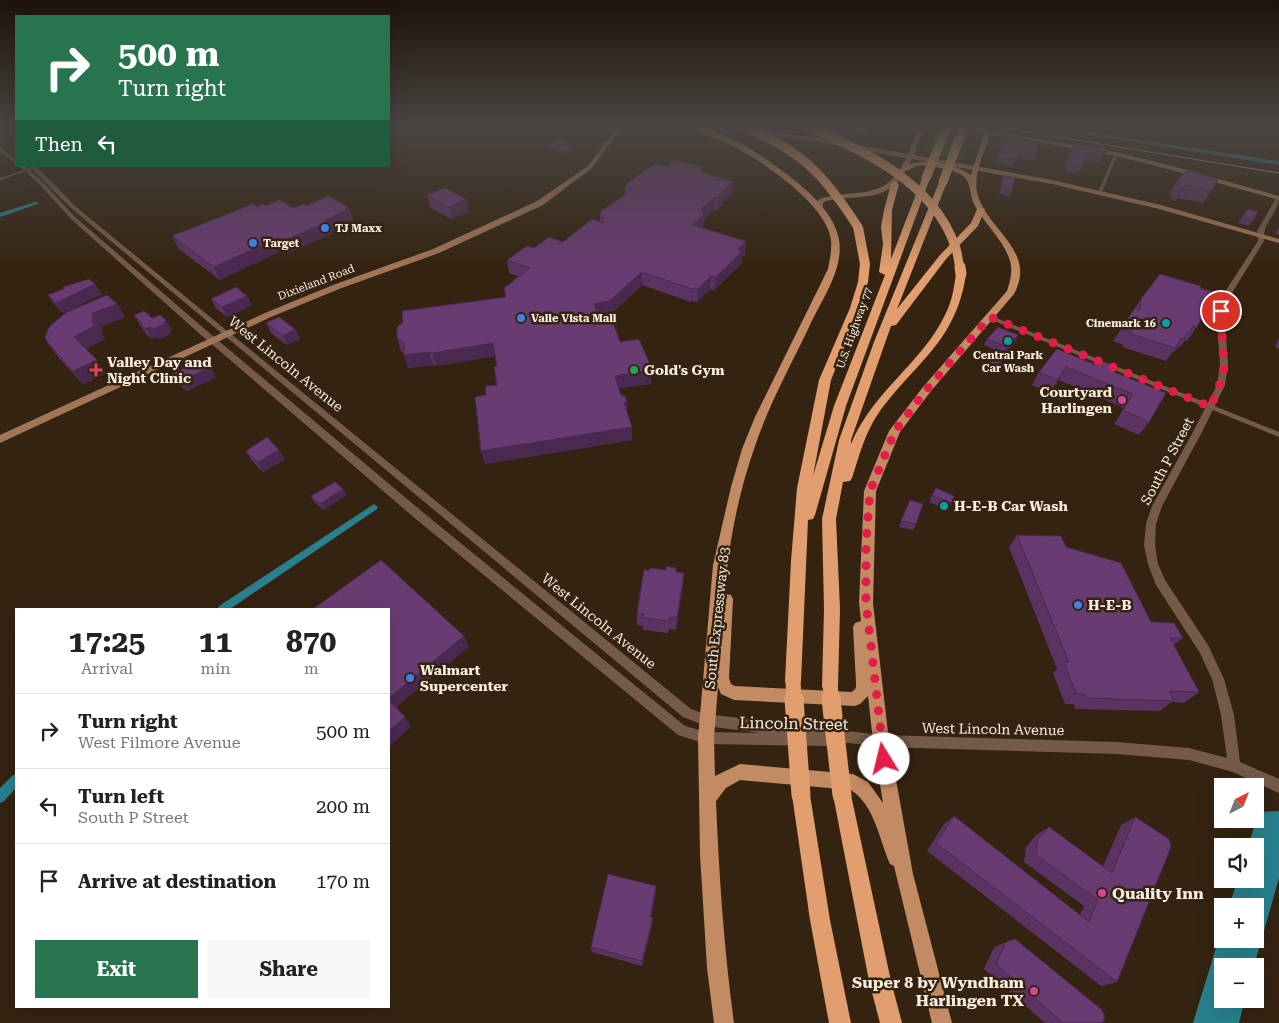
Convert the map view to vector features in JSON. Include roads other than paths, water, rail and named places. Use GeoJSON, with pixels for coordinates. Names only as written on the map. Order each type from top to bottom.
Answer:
{"type":"FeatureCollection","features":[{"type":"Feature","properties":{"kind":"highway"},"geometry":{"type":"LineString","coordinates":[[820,174],[830,184],[858,227],[865,264],[863,282],[855,308],[826,380],[804,488],[799,544],[793,681],[801,795],[820,920],[840,1023]]}},
{"type":"Feature","properties":{"kind":"highway"},"geometry":{"type":"LineString","coordinates":[[830,519],[863,429],[880,404],[935,341],[947,324],[958,295],[961,274],[959,256],[949,229],[921,193],[897,174]]}},
{"type":"Feature","properties":{"kind":"highway","name":"U.S. Highway 77"},"geometry":{"type":"LineString","coordinates":[[799,544],[840,406],[928,174]]}},
{"type":"Feature","properties":{"kind":"highway"},"geometry":{"type":"LineString","coordinates":[[891,1023],[880,981],[842,795],[830,686],[832,609],[830,519],[846,440],[879,342],[946,174]]}},
{"type":"Feature","properties":{"kind":"highway"},"geometry":{"type":"LineString","coordinates":[[881,296],[888,244],[886,227],[888,210],[895,184]]}},
{"type":"Feature","properties":{"kind":"highway"},"geometry":{"type":"LineString","coordinates":[[879,342],[929,274],[975,224],[981,209]]}},
{"type":"Feature","properties":{"kind":"main road","name":"Dixieland Road"},"geometry":{"type":"LineString","coordinates":[[0,439],[300,295],[452,238],[519,208],[571,174]]}},
{"type":"Feature","properties":{"kind":"main road","name":"Dixieland Road"},"geometry":{"type":"LineString","coordinates":[[222,332],[318,294],[436,251],[535,205],[580,174]]}},
{"type":"Feature","properties":{"kind":"main road","name":"South Expressway 83"},"geometry":{"type":"LineString","coordinates":[[724,1023],[716,951],[707,800],[706,738],[720,565],[737,488],[748,449],[761,417],[832,269],[836,254],[833,232],[819,207],[781,174]]}},
{"type":"Feature","properties":{"kind":"main road"},"geometry":{"type":"LineString","coordinates":[[819,207],[818,202],[824,198],[877,192],[895,184],[900,174]]}},
{"type":"Feature","properties":{"kind":"main road"},"geometry":{"type":"LineString","coordinates":[[965,174],[973,182]]}},
{"type":"Feature","properties":{"kind":"main road"},"geometry":{"type":"LineString","coordinates":[[942,1023],[904,874],[881,741],[866,602],[866,543],[870,491],[895,431],[921,396],[1011,292],[1016,279],[1017,270],[1009,248],[981,209],[973,192],[975,174]]}},
{"type":"Feature","properties":{"kind":"main road"},"geometry":{"type":"LineString","coordinates":[[1006,174],[1100,192],[1279,241]]}},
{"type":"Feature","properties":{"kind":"main road"},"geometry":{"type":"LineString","coordinates":[[1194,174],[1279,198]]}},
{"type":"Feature","properties":{"kind":"main road","name":"Dixieland Road"},"geometry":{"type":"LineString","coordinates":[[0,433],[210,338]]}},
{"type":"Feature","properties":{"kind":"main road"},"geometry":{"type":"LineString","coordinates":[[719,582],[726,590],[721,678],[726,689],[742,694],[855,699],[863,691],[864,684],[860,625],[861,612],[866,602]]}},
{"type":"Feature","properties":{"kind":"main road"},"geometry":{"type":"LineString","coordinates":[[707,800],[722,781],[740,772],[852,782],[867,791],[876,807],[904,874]]}},
{"type":"Feature","properties":{"kind":"street"},"geometry":{"type":"LineString","coordinates":[[0,179],[14,174]]}},
{"type":"Feature","properties":{"kind":"street","name":"West Lincoln Avenue"},"geometry":{"type":"LineString","coordinates":[[34,174],[73,218],[210,338],[421,517],[508,587],[668,722],[682,731],[706,738]]}},
{"type":"Feature","properties":{"kind":"street","name":"West Lincoln Avenue"},"geometry":{"type":"LineString","coordinates":[[35,174],[222,332],[686,713],[706,720],[881,741],[1118,748],[1189,754],[1234,766],[1279,786]]}},
{"type":"Feature","properties":{"kind":"street"},"geometry":{"type":"LineString","coordinates":[[1100,192],[1108,174]]}},
{"type":"Feature","properties":{"kind":"street","name":"South P Street"},"geometry":{"type":"LineString","coordinates":[[1234,766],[1230,724],[1224,696],[1204,650],[1163,587],[1153,568],[1149,544],[1154,514],[1211,407],[1224,373],[1225,354],[1221,324],[1223,301],[1261,241],[1260,231],[1279,198]]}},
{"type":"Feature","properties":{"kind":"street"},"geometry":{"type":"LineString","coordinates":[[990,317],[1279,435]]}},
{"type":"Feature","properties":{"kind":"street","name":"Lincoln Street"},"geometry":{"type":"LineString","coordinates":[[706,738],[881,741]]}},
{"type":"Feature","properties":{"kind":"water"},"geometry":{"type":"Polygon","coordinates":[[[1279,811],[1279,878],[1264,931],[1264,898],[1232,898],[1235,888],[1264,888],[1264,838],[1251,838],[1254,828],[1264,828],[1264,812],[1279,811]]]}},
{"type":"Feature","properties":{"kind":"water"},"geometry":{"type":"Polygon","coordinates":[[[1216,948],[1259,948],[1256,958],[1214,958],[1214,1008],[1243,1008],[1239,1023],[1193,1023],[1216,948]]]}},
{"type":"Feature","properties":{"kind":"waterway"},"geometry":{"type":"LineString","coordinates":[[0,215],[37,203]]}},
{"type":"Feature","properties":{"kind":"waterway"},"geometry":{"type":"LineString","coordinates":[[223,608],[374,507]]}},
{"type":"Feature","properties":{"kind":"waterway"},"geometry":{"type":"LineString","coordinates":[[0,797],[15,781]]}},
{"type":"Feature","properties":{"kind":"place","name":"TJ Maxx"},"geometry":{"type":"Point","coordinates":[325,228]}},
{"type":"Feature","properties":{"kind":"place","name":"Target"},"geometry":{"type":"Point","coordinates":[253,243]}},
{"type":"Feature","properties":{"kind":"place","name":"Valle Vista Mall"},"geometry":{"type":"Point","coordinates":[521,318]}},
{"type":"Feature","properties":{"kind":"place","name":"Cinemark 16"},"geometry":{"type":"Point","coordinates":[1166,323]}},
{"type":"Feature","properties":{"kind":"place","name":"Central Park Car Wash"},"geometry":{"type":"Point","coordinates":[1008,341]}},
{"type":"Feature","properties":{"kind":"place","name":"Valley Day and Night Clinic"},"geometry":{"type":"Point","coordinates":[96,370]}},
{"type":"Feature","properties":{"kind":"place","name":"Gold's Gym"},"geometry":{"type":"Point","coordinates":[634,370]}},
{"type":"Feature","properties":{"kind":"place","name":"Courtyard Harlingen"},"geometry":{"type":"Point","coordinates":[1122,400]}},
{"type":"Feature","properties":{"kind":"place","name":"H-E-B Car Wash"},"geometry":{"type":"Point","coordinates":[944,506]}},
{"type":"Feature","properties":{"kind":"place","name":"H-E-B"},"geometry":{"type":"Point","coordinates":[1078,605]}},
{"type":"Feature","properties":{"kind":"place","name":"Walmart Supercenter"},"geometry":{"type":"Point","coordinates":[410,678]}},
{"type":"Feature","properties":{"kind":"place","name":"Quality Inn"},"geometry":{"type":"Point","coordinates":[1102,893]}},
{"type":"Feature","properties":{"kind":"place","name":"Super 8 by Wyndham Harlingen TX"},"geometry":{"type":"Point","coordinates":[1034,991]}}]}
